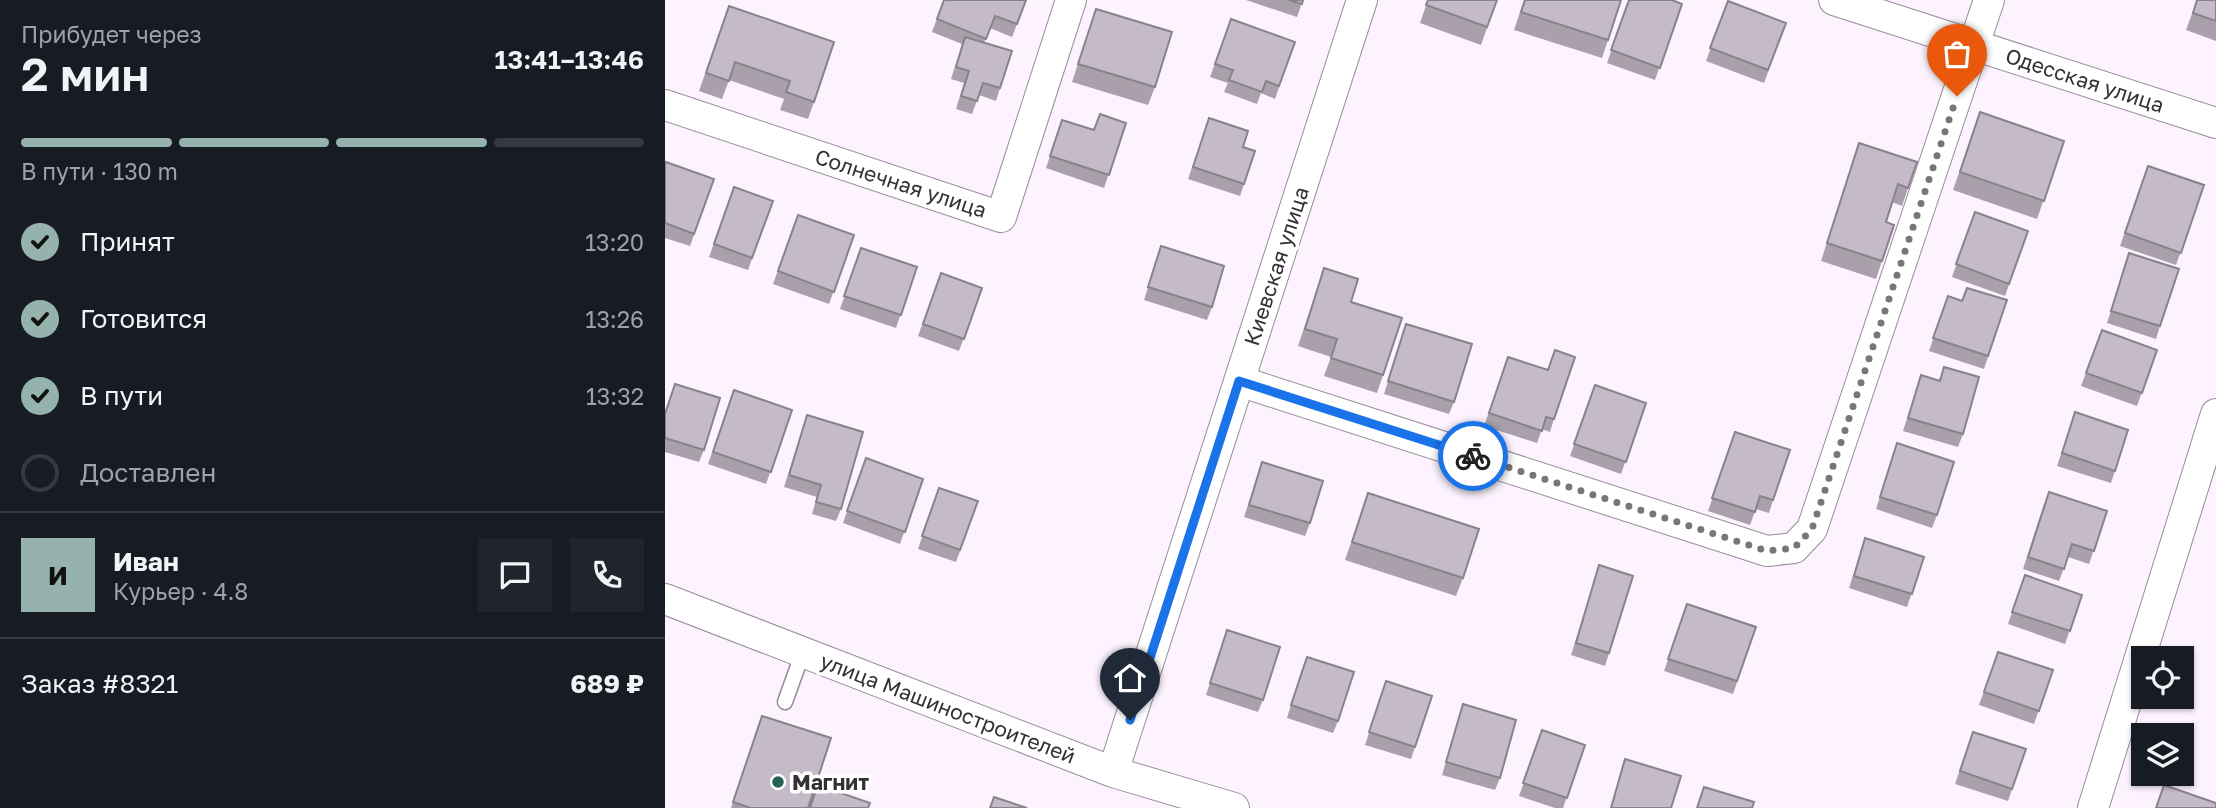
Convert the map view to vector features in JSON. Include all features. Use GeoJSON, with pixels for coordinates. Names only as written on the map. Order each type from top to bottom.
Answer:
{"type":"FeatureCollection","features":[{"type":"Feature","properties":{"kind":"street","name":"Солнечная улица"},"geometry":{"type":"LineString","coordinates":[[665,105],[1001,217],[1071,0]]}},
{"type":"Feature","properties":{"kind":"street","name":"Киевская улица"},"geometry":{"type":"LineString","coordinates":[[1113,772],[1362,0]]}},
{"type":"Feature","properties":{"kind":"street","name":"Одесская улица"},"geometry":{"type":"LineString","coordinates":[[1834,0],[2216,122]]}},
{"type":"Feature","properties":{"kind":"street"},"geometry":{"type":"LineString","coordinates":[[1239,381],[1767,551],[1794,548],[1812,529],[1989,0]]}},
{"type":"Feature","properties":{"kind":"street"},"geometry":{"type":"LineString","coordinates":[[2093,808],[2216,414]]}},
{"type":"Feature","properties":{"kind":"street","name":"улица Машиностроителей"},"geometry":{"type":"LineString","coordinates":[[665,599],[1113,772],[1234,808]]}},
{"type":"Feature","properties":{"kind":"lane"},"geometry":{"type":"LineString","coordinates":[[785,702],[803,652]]}},
{"type":"Feature","properties":{"kind":"building"},"geometry":{"type":"Polygon","coordinates":[[[944,0],[1026,0],[1017,24],[995,16],[986,39],[937,19],[944,0]]]}},
{"type":"Feature","properties":{"kind":"building"},"geometry":{"type":"Polygon","coordinates":[[[1428,0],[1497,0],[1487,27],[1426,5],[1428,0]]]}},
{"type":"Feature","properties":{"kind":"building"},"geometry":{"type":"Polygon","coordinates":[[[1525,0],[1621,0],[1608,40],[1521,12],[1525,0]]]}},
{"type":"Feature","properties":{"kind":"building"},"geometry":{"type":"Polygon","coordinates":[[[1629,0],[1672,0],[1682,4],[1660,68],[1611,50],[1629,0]]]}},
{"type":"Feature","properties":{"kind":"building"},"geometry":{"type":"Polygon","coordinates":[[[2197,0],[2216,0],[2216,21],[2193,13],[2197,0]]]}},
{"type":"Feature","properties":{"kind":"building"},"geometry":{"type":"Polygon","coordinates":[[[1728,1],[1786,23],[1768,70],[1710,48],[1728,1]]]}},
{"type":"Feature","properties":{"kind":"building"},"geometry":{"type":"Polygon","coordinates":[[[729,6],[834,42],[814,102],[786,92],[790,81],[735,62],[729,81],[706,73],[729,6]]]}},
{"type":"Feature","properties":{"kind":"building"},"geometry":{"type":"Polygon","coordinates":[[[1096,9],[1172,32],[1155,87],[1078,64],[1096,9]]]}},
{"type":"Feature","properties":{"kind":"building"},"geometry":{"type":"Polygon","coordinates":[[[1231,19],[1295,42],[1279,86],[1266,81],[1262,92],[1229,80],[1233,70],[1215,64],[1231,19]]]}},
{"type":"Feature","properties":{"kind":"building"},"geometry":{"type":"Polygon","coordinates":[[[965,37],[1012,51],[1000,88],[983,83],[977,101],[961,96],[969,71],[956,67],[965,37]]]}},
{"type":"Feature","properties":{"kind":"building"},"geometry":{"type":"Polygon","coordinates":[[[1980,112],[2064,141],[2044,201],[1960,172],[1980,112]]]}},
{"type":"Feature","properties":{"kind":"building"},"geometry":{"type":"Polygon","coordinates":[[[1100,114],[1126,123],[1109,175],[1050,156],[1062,120],[1094,130],[1100,114]]]}},
{"type":"Feature","properties":{"kind":"building"},"geometry":{"type":"Polygon","coordinates":[[[1209,118],[1248,131],[1243,147],[1255,151],[1244,184],[1193,167],[1209,118]]]}},
{"type":"Feature","properties":{"kind":"building"},"geometry":{"type":"Polygon","coordinates":[[[1859,143],[1917,162],[1908,188],[1898,184],[1886,222],[1894,225],[1882,261],[1827,243],[1859,143]]]}},
{"type":"Feature","properties":{"kind":"building"},"geometry":{"type":"Polygon","coordinates":[[[666,162],[714,179],[694,234],[665,223],[666,162]]]}},
{"type":"Feature","properties":{"kind":"building"},"geometry":{"type":"Polygon","coordinates":[[[2148,166],[2204,185],[2181,253],[2125,233],[2148,166]]]}},
{"type":"Feature","properties":{"kind":"building"},"geometry":{"type":"Polygon","coordinates":[[[734,187],[773,201],[752,258],[714,244],[734,187]]]}},
{"type":"Feature","properties":{"kind":"building"},"geometry":{"type":"Polygon","coordinates":[[[1975,212],[2028,231],[2009,284],[1956,264],[1975,212]]]}},
{"type":"Feature","properties":{"kind":"building"},"geometry":{"type":"Polygon","coordinates":[[[798,215],[854,235],[834,292],[778,271],[798,215]]]}},
{"type":"Feature","properties":{"kind":"building"},"geometry":{"type":"Polygon","coordinates":[[[1161,246],[1224,266],[1212,307],[1148,287],[1161,246]]]}},
{"type":"Feature","properties":{"kind":"building"},"geometry":{"type":"Polygon","coordinates":[[[861,248],[917,267],[901,315],[844,296],[861,248]]]}},
{"type":"Feature","properties":{"kind":"building"},"geometry":{"type":"Polygon","coordinates":[[[2129,253],[2179,269],[2160,326],[2111,311],[2129,253]]]}},
{"type":"Feature","properties":{"kind":"building"},"geometry":{"type":"Polygon","coordinates":[[[1324,268],[1358,279],[1351,302],[1402,318],[1383,375],[1331,358],[1337,339],[1305,329],[1324,268]]]}},
{"type":"Feature","properties":{"kind":"building"},"geometry":{"type":"Polygon","coordinates":[[[941,273],[982,288],[964,339],[923,324],[941,273]]]}},
{"type":"Feature","properties":{"kind":"building"},"geometry":{"type":"Polygon","coordinates":[[[1967,288],[2007,300],[1988,356],[1933,338],[1948,296],[1962,301],[1967,288]]]}},
{"type":"Feature","properties":{"kind":"building"},"geometry":{"type":"Polygon","coordinates":[[[1406,324],[1472,344],[1454,402],[1388,381],[1406,324]]]}},
{"type":"Feature","properties":{"kind":"building"},"geometry":{"type":"Polygon","coordinates":[[[2102,330],[2157,350],[2142,393],[2086,373],[2102,330]]]}},
{"type":"Feature","properties":{"kind":"building"},"geometry":{"type":"Polygon","coordinates":[[[1555,350],[1575,357],[1554,419],[1546,417],[1542,431],[1489,413],[1508,357],[1548,370],[1555,350]]]}},
{"type":"Feature","properties":{"kind":"building"},"geometry":{"type":"Polygon","coordinates":[[[1944,367],[1979,377],[1963,434],[1908,418],[1921,375],[1940,381],[1944,367]]]}},
{"type":"Feature","properties":{"kind":"building"},"geometry":{"type":"Polygon","coordinates":[[[675,384],[720,398],[704,450],[665,438],[665,414],[675,384]]]}},
{"type":"Feature","properties":{"kind":"building"},"geometry":{"type":"Polygon","coordinates":[[[1595,385],[1646,403],[1626,462],[1574,444],[1595,385]]]}},
{"type":"Feature","properties":{"kind":"building"},"geometry":{"type":"Polygon","coordinates":[[[734,390],[792,410],[771,472],[713,452],[734,390]]]}},
{"type":"Feature","properties":{"kind":"building"},"geometry":{"type":"Polygon","coordinates":[[[2075,412],[2128,430],[2115,471],[2062,453],[2075,412]]]}},
{"type":"Feature","properties":{"kind":"building"},"geometry":{"type":"Polygon","coordinates":[[[807,415],[863,432],[841,509],[816,502],[821,485],[789,475],[807,415]]]}},
{"type":"Feature","properties":{"kind":"building"},"geometry":{"type":"Polygon","coordinates":[[[1735,432],[1790,450],[1773,500],[1760,496],[1755,512],[1712,498],[1735,432]]]}},
{"type":"Feature","properties":{"kind":"building"},"geometry":{"type":"Polygon","coordinates":[[[1897,443],[1954,462],[1937,515],[1880,497],[1897,443]]]}},
{"type":"Feature","properties":{"kind":"building"},"geometry":{"type":"Polygon","coordinates":[[[866,458],[923,479],[905,532],[847,511],[866,458]]]}},
{"type":"Feature","properties":{"kind":"building"},"geometry":{"type":"Polygon","coordinates":[[[1262,462],[1323,481],[1310,523],[1249,505],[1262,462]]]}},
{"type":"Feature","properties":{"kind":"building"},"geometry":{"type":"Polygon","coordinates":[[[939,488],[978,501],[960,550],[922,536],[939,488]]]}},
{"type":"Feature","properties":{"kind":"building"},"geometry":{"type":"Polygon","coordinates":[[[2049,492],[2107,511],[2094,551],[2072,544],[2064,569],[2028,557],[2049,492]]]}},
{"type":"Feature","properties":{"kind":"building"},"geometry":{"type":"Polygon","coordinates":[[[1368,493],[1479,529],[1463,578],[1352,542],[1368,493]]]}},
{"type":"Feature","properties":{"kind":"building"},"geometry":{"type":"Polygon","coordinates":[[[1865,538],[1924,557],[1912,594],[1854,576],[1865,538]]]}},
{"type":"Feature","properties":{"kind":"building"},"geometry":{"type":"Polygon","coordinates":[[[1599,565],[1633,576],[1609,653],[1576,643],[1599,565]]]}},
{"type":"Feature","properties":{"kind":"building"},"geometry":{"type":"Polygon","coordinates":[[[2025,575],[2082,595],[2070,631],[2012,612],[2025,575]]]}},
{"type":"Feature","properties":{"kind":"building"},"geometry":{"type":"Polygon","coordinates":[[[1687,604],[1756,627],[1737,681],[1668,659],[1687,604]]]}},
{"type":"Feature","properties":{"kind":"building"},"geometry":{"type":"Polygon","coordinates":[[[1227,630],[1280,647],[1263,700],[1210,683],[1227,630]]]}},
{"type":"Feature","properties":{"kind":"building"},"geometry":{"type":"Polygon","coordinates":[[[1998,652],[2053,670],[2039,711],[1984,692],[1998,652]]]}},
{"type":"Feature","properties":{"kind":"building"},"geometry":{"type":"Polygon","coordinates":[[[1307,657],[1354,672],[1338,721],[1291,705],[1307,657]]]}},
{"type":"Feature","properties":{"kind":"building"},"geometry":{"type":"Polygon","coordinates":[[[1386,681],[1432,696],[1415,747],[1369,732],[1386,681]]]}},
{"type":"Feature","properties":{"kind":"building"},"geometry":{"type":"Polygon","coordinates":[[[1463,704],[1516,720],[1500,778],[1446,762],[1463,704]]]}},
{"type":"Feature","properties":{"kind":"building","name":"Магнит"},"geometry":{"type":"Polygon","coordinates":[[[762,716],[831,738],[808,808],[751,808],[733,802],[762,716]]]}},
{"type":"Feature","properties":{"kind":"building"},"geometry":{"type":"Polygon","coordinates":[[[1542,730],[1585,745],[1567,798],[1523,783],[1542,730]]]}},
{"type":"Feature","properties":{"kind":"building"},"geometry":{"type":"Polygon","coordinates":[[[1973,732],[2026,749],[2012,789],[1960,771],[1973,732]]]}},
{"type":"Feature","properties":{"kind":"building"},"geometry":{"type":"Polygon","coordinates":[[[1625,759],[1681,776],[1671,808],[1611,808],[1625,759]]]}},
{"type":"Feature","properties":{"kind":"building"},"geometry":{"type":"Polygon","coordinates":[[[818,785],[870,803],[868,808],[810,808],[818,785]]]}},
{"type":"Feature","properties":{"kind":"building"},"geometry":{"type":"Polygon","coordinates":[[[2164,786],[2216,803],[2216,808],[2156,808],[2164,786]]]}},
{"type":"Feature","properties":{"kind":"building"},"geometry":{"type":"Polygon","coordinates":[[[1704,787],[1754,802],[1752,808],[1697,808],[1704,787]]]}},
{"type":"Feature","properties":{"kind":"building"},"geometry":{"type":"Polygon","coordinates":[[[994,797],[1027,808],[990,808],[994,797]]]}},
{"type":"Feature","properties":{"kind":"way so far"},"geometry":{"type":"LineString","coordinates":[[1473,456],[1767,551],[1794,548],[1812,529],[1957,96]]}},
{"type":"Feature","properties":{"kind":"place","name":"Магнит"},"geometry":{"type":"Point","coordinates":[778,782]}},
{"type":"Feature","properties":{"kind":"route"},"geometry":{"type":"LineString","coordinates":[[1130,720],[1239,381],[1473,456]]}}]}
